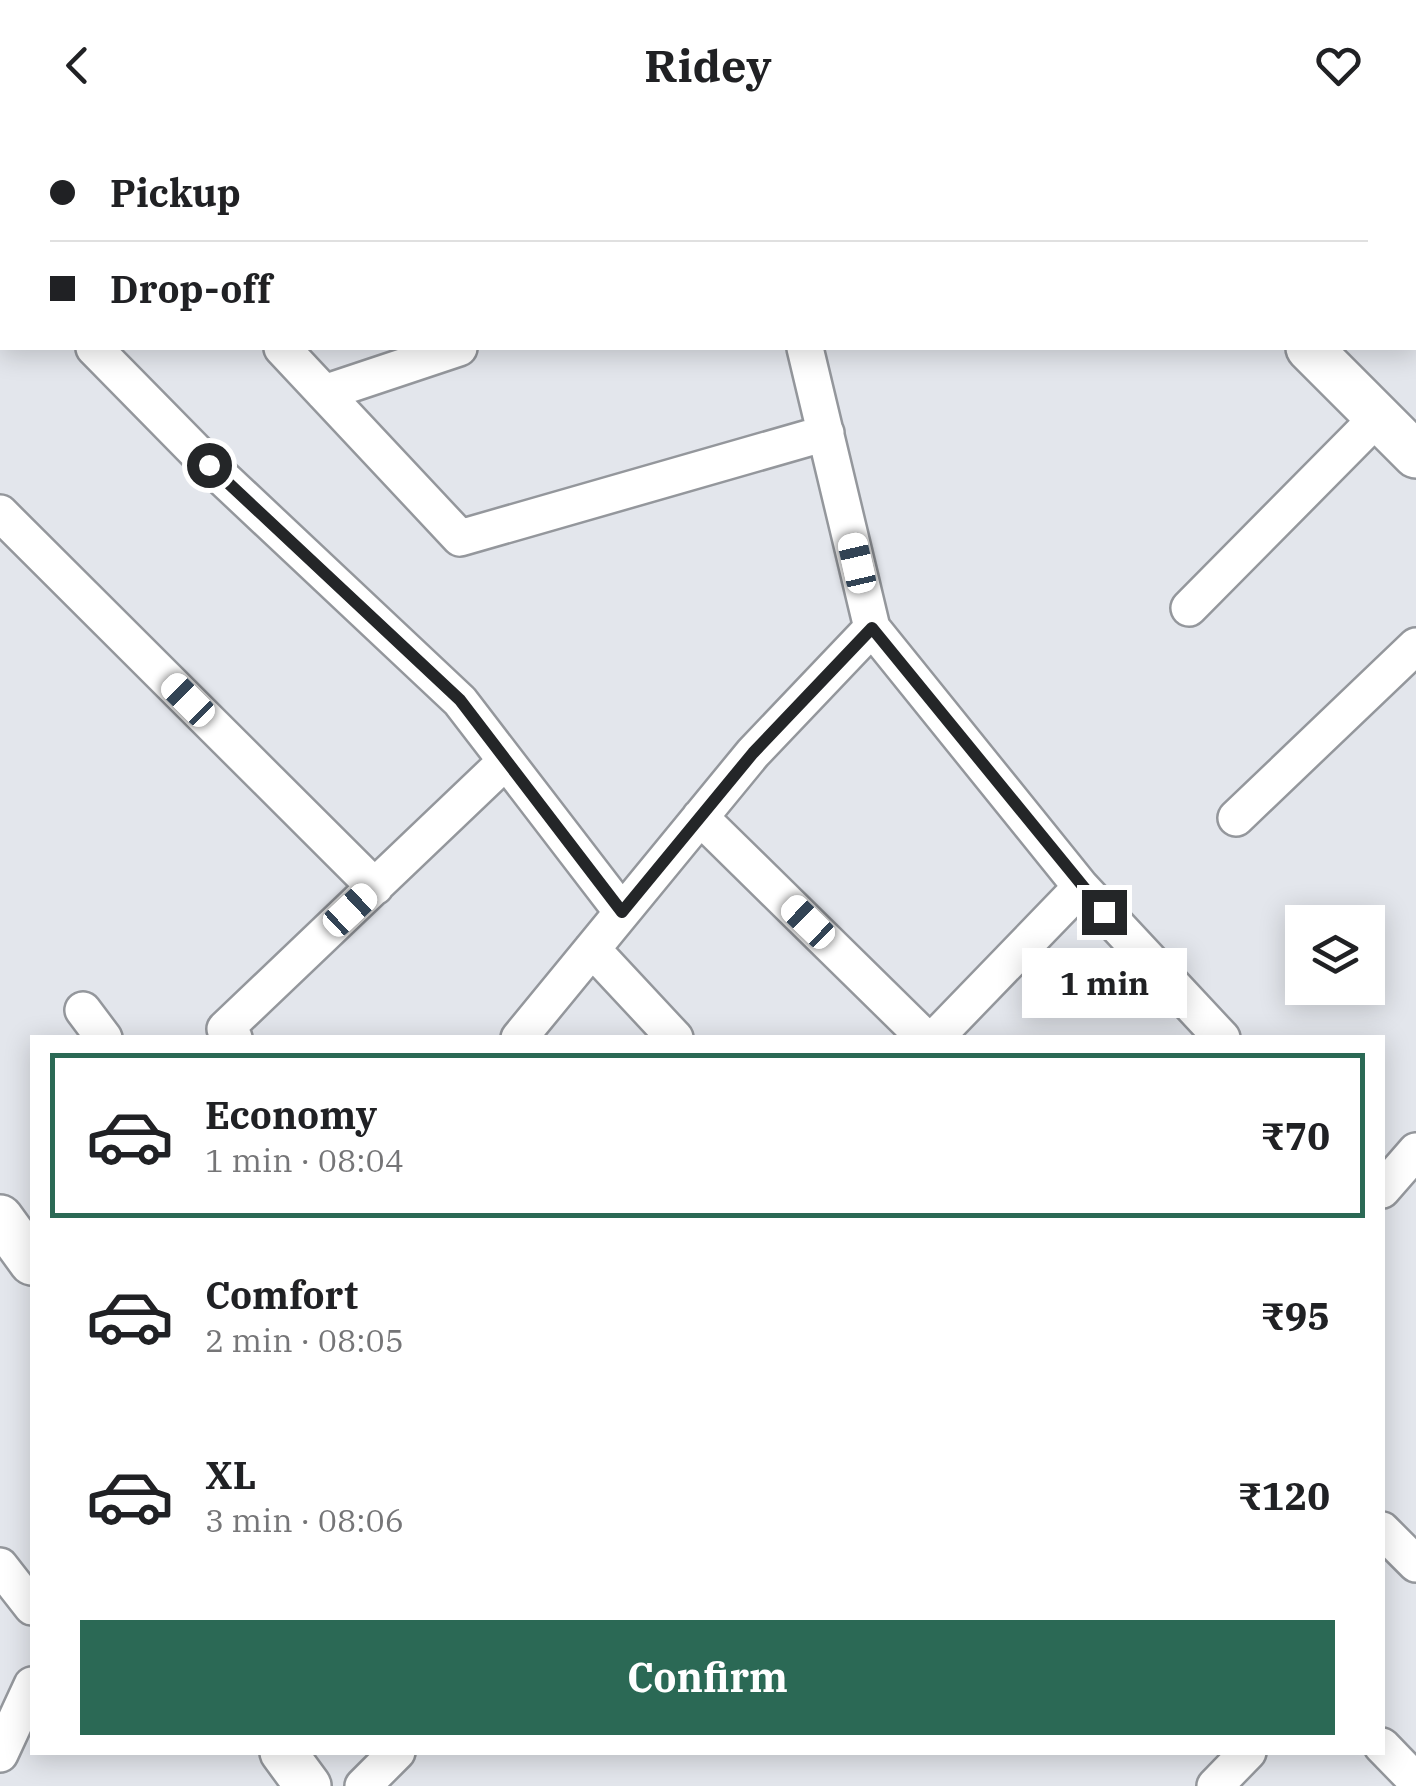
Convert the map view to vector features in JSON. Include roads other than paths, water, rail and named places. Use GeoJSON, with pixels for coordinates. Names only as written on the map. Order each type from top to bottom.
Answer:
{"type":"FeatureCollection","features":[{"type":"Feature","properties":{"kind":"street"},"geometry":{"type":"LineString","coordinates":[[96,350],[209,465],[460,700],[622,912]]}},
{"type":"Feature","properties":{"kind":"street"},"geometry":{"type":"LineString","coordinates":[[284,350],[460,538],[826,433]]}},
{"type":"Feature","properties":{"kind":"street"},"geometry":{"type":"LineString","coordinates":[[324,393],[453,350]]}},
{"type":"Feature","properties":{"kind":"street"},"geometry":{"type":"LineString","coordinates":[[805,350],[872,628],[1080,887],[1219,1035]]}},
{"type":"Feature","properties":{"kind":"street"},"geometry":{"type":"LineString","coordinates":[[1311,350],[1416,455]]}},
{"type":"Feature","properties":{"kind":"street"},"geometry":{"type":"LineString","coordinates":[[1188,608],[1378,417]]}},
{"type":"Feature","properties":{"kind":"street"},"geometry":{"type":"LineString","coordinates":[[0,514],[375,886]]}},
{"type":"Feature","properties":{"kind":"street"},"geometry":{"type":"LineString","coordinates":[[521,1035],[753,753],[872,628]]}},
{"type":"Feature","properties":{"kind":"street"},"geometry":{"type":"LineString","coordinates":[[1236,818],[1416,646]]}},
{"type":"Feature","properties":{"kind":"street"},"geometry":{"type":"LineString","coordinates":[[231,1035],[225,1029],[506,761]]}},
{"type":"Feature","properties":{"kind":"street"},"geometry":{"type":"LineString","coordinates":[[700,817],[922,1035]]}},
{"type":"Feature","properties":{"kind":"street"},"geometry":{"type":"LineString","coordinates":[[937,1035],[1080,887]]}},
{"type":"Feature","properties":{"kind":"street"},"geometry":{"type":"LineString","coordinates":[[592,948],[672,1035]]}},
{"type":"Feature","properties":{"kind":"street"},"geometry":{"type":"LineString","coordinates":[[1385,1187],[1416,1151]]}},
{"type":"Feature","properties":{"kind":"street"},"geometry":{"type":"LineString","coordinates":[[0,1218],[30,1259]]}},
{"type":"Feature","properties":{"kind":"street"},"geometry":{"type":"LineString","coordinates":[[1385,1533],[1416,1564]]}},
{"type":"Feature","properties":{"kind":"street"},"geometry":{"type":"LineString","coordinates":[[0,1566],[30,1604]]}},
{"type":"Feature","properties":{"kind":"street"},"geometry":{"type":"LineString","coordinates":[[3,1740],[30,1690]]}},
{"type":"Feature","properties":{"kind":"street"},"geometry":{"type":"LineString","coordinates":[[1385,1749],[1416,1780]]}},
{"type":"Feature","properties":{"kind":"street"},"geometry":{"type":"LineString","coordinates":[[284,1755],[308,1786]]}},
{"type":"Feature","properties":{"kind":"street"},"geometry":{"type":"LineString","coordinates":[[363,1786],[394,1755]]}},
{"type":"Feature","properties":{"kind":"street"},"geometry":{"type":"LineString","coordinates":[[1215,1786],[1245,1755]]}}]}
